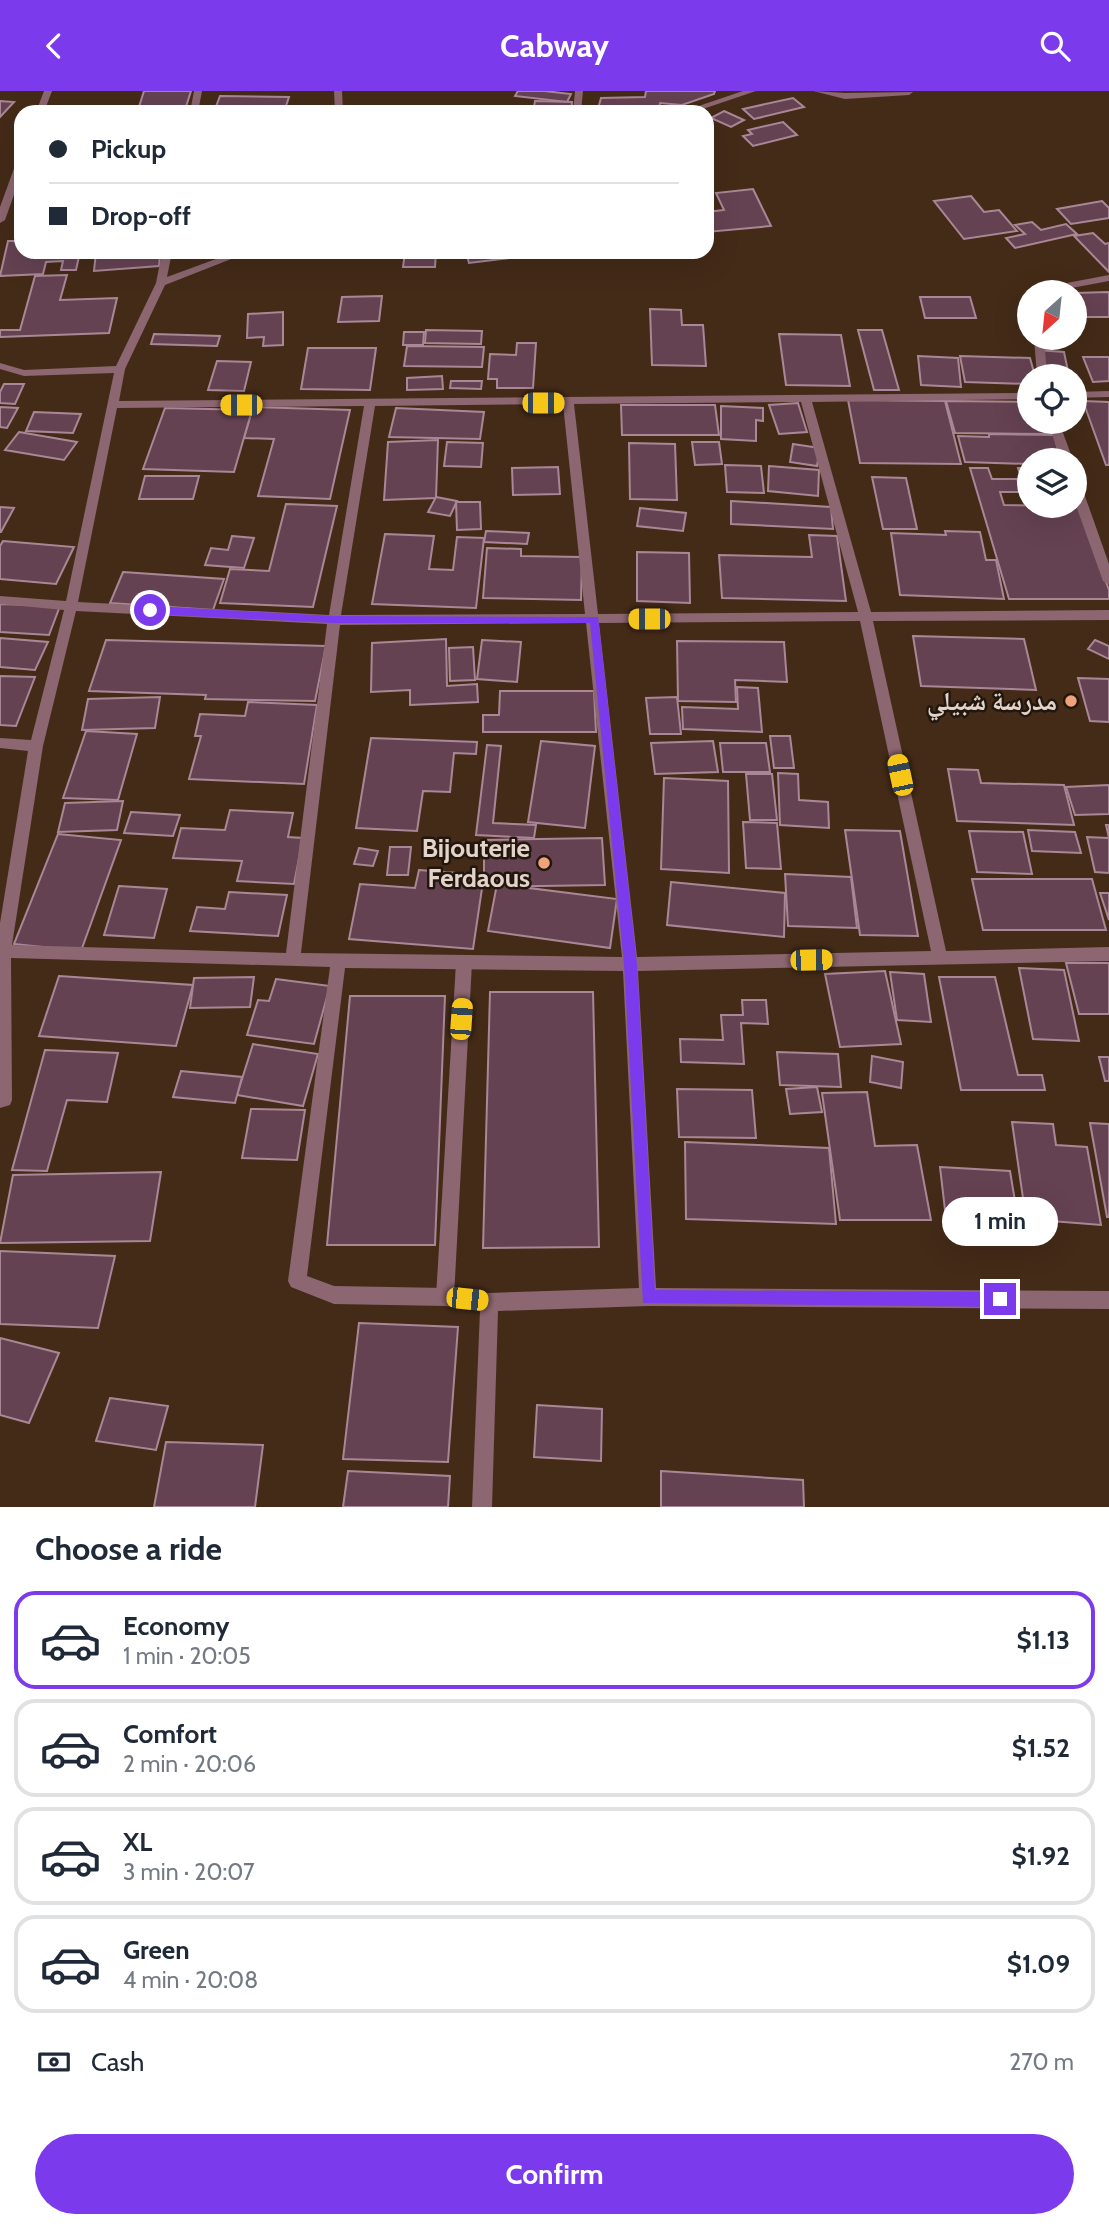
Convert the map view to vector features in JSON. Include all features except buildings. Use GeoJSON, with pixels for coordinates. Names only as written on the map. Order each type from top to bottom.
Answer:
{"type":"FeatureCollection","features":[{"type":"Feature","properties":{"kind":"street"},"geometry":{"type":"LineString","coordinates":[[704,105],[737,93],[752,91]]}},
{"type":"Feature","properties":{"kind":"street"},"geometry":{"type":"LineString","coordinates":[[817,91],[870,96],[909,92]]}},
{"type":"Feature","properties":{"kind":"street"},"geometry":{"type":"LineString","coordinates":[[0,220],[14,182]]}},
{"type":"Feature","properties":{"kind":"street"},"geometry":{"type":"LineString","coordinates":[[1,1103],[1,951],[36,746],[71,606],[120,369],[161,283],[166,259]]}},
{"type":"Feature","properties":{"kind":"street"},"geometry":{"type":"LineString","coordinates":[[161,283],[225,259]]}},
{"type":"Feature","properties":{"kind":"street"},"geometry":{"type":"LineString","coordinates":[[1087,282],[1109,278]]}},
{"type":"Feature","properties":{"kind":"street"},"geometry":{"type":"LineString","coordinates":[[0,366],[24,373],[120,369]]}},
{"type":"Feature","properties":{"kind":"street"},"geometry":{"type":"LineString","coordinates":[[1087,395],[1109,394]]}},
{"type":"Feature","properties":{"kind":"street"},"geometry":{"type":"LineString","coordinates":[[112,405],[568,403],[1017,396]]}},
{"type":"Feature","properties":{"kind":"street"},"geometry":{"type":"LineString","coordinates":[[806,400],[866,618],[940,958]]}},
{"type":"Feature","properties":{"kind":"street"},"geometry":{"type":"LineString","coordinates":[[568,403],[631,964],[648,1297]]}},
{"type":"Feature","properties":{"kind":"street"},"geometry":{"type":"LineString","coordinates":[[293,960],[334,620],[370,404]]}},
{"type":"Feature","properties":{"kind":"street"},"geometry":{"type":"LineString","coordinates":[[1087,518],[1109,580]]}},
{"type":"Feature","properties":{"kind":"street"},"geometry":{"type":"LineString","coordinates":[[0,600],[334,620],[1109,615]]}},
{"type":"Feature","properties":{"kind":"street"},"geometry":{"type":"LineString","coordinates":[[0,743],[36,746]]}},
{"type":"Feature","properties":{"kind":"street"},"geometry":{"type":"LineString","coordinates":[[1,951],[338,961],[631,964],[1109,954]]}},
{"type":"Feature","properties":{"kind":"street"},"geometry":{"type":"LineString","coordinates":[[338,961],[297,1280],[334,1295],[445,1297],[489,1302],[648,1297],[1109,1300]]}},
{"type":"Feature","properties":{"kind":"street"},"geometry":{"type":"LineString","coordinates":[[445,1297],[464,963]]}},
{"type":"Feature","properties":{"kind":"street"},"geometry":{"type":"LineString","coordinates":[[482,1507],[489,1302]]}},
{"type":"Feature","properties":{"kind":"place","name":"مدرسة شبيلي"},"geometry":{"type":"Point","coordinates":[1071,701]}},
{"type":"Feature","properties":{"kind":"place","name":"Bijouterie Ferdaous"},"geometry":{"type":"Point","coordinates":[544,863]}},
{"type":"Feature","properties":{"kind":"route"},"geometry":{"type":"LineString","coordinates":[[150,610],[334,620],[594,619],[631,964],[648,1297],[1000,1299]]}}]}
